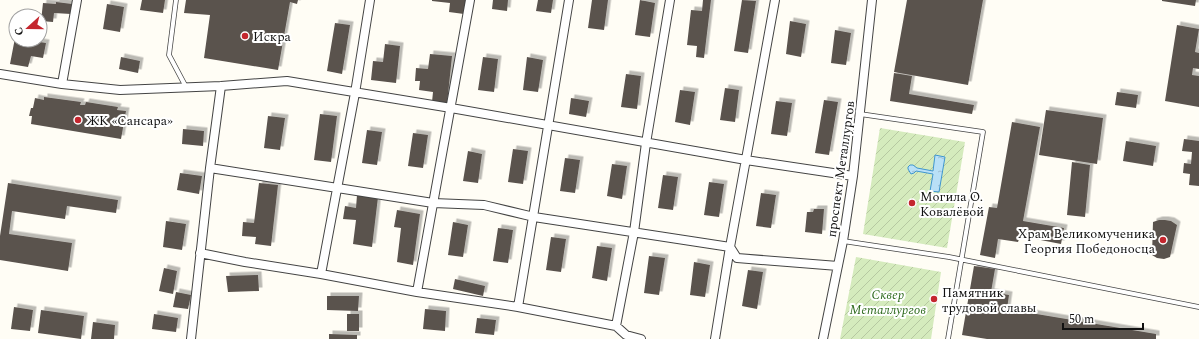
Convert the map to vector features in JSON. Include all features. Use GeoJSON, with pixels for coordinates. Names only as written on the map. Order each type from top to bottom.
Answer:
{"type":"FeatureCollection","features":[{"type":"Feature","properties":{"kind":"street"},"geometry":{"type":"LineString","coordinates":[[62,84],[77,0]]}},
{"type":"Feature","properties":{"kind":"street"},"geometry":{"type":"LineString","coordinates":[[321,274],[355,93],[370,0]]}},
{"type":"Feature","properties":{"kind":"street"},"geometry":{"type":"LineString","coordinates":[[417,292],[470,0]]}},
{"type":"Feature","properties":{"kind":"street"},"geometry":{"type":"LineString","coordinates":[[518,307],[569,0]]}},
{"type":"Feature","properties":{"kind":"street"},"geometry":{"type":"LineString","coordinates":[[616,326],[634,232],[646,143],[670,0]]}},
{"type":"Feature","properties":{"kind":"street"},"geometry":{"type":"LineString","coordinates":[[715,339],[730,247],[775,0]]}},
{"type":"Feature","properties":{"kind":"street","name":"проспект Металлургов"},"geometry":{"type":"LineString","coordinates":[[823,339],[843,240],[853,176],[872,0]]}},
{"type":"Feature","properties":{"kind":"street"},"geometry":{"type":"LineString","coordinates":[[0,74],[62,84],[120,90],[220,86],[286,81],[746,160],[853,176]]}},
{"type":"Feature","properties":{"kind":"street"},"geometry":{"type":"LineString","coordinates":[[191,339],[220,86]]}},
{"type":"Feature","properties":{"kind":"street"},"geometry":{"type":"LineString","coordinates":[[210,168],[433,203],[484,205],[534,217],[730,247],[737,258],[838,266]]}},
{"type":"Feature","properties":{"kind":"street"},"geometry":{"type":"LineString","coordinates":[[200,253],[417,292],[518,307],[616,326],[626,335],[641,339]]}},
{"type":"Feature","properties":{"kind":"lane"},"geometry":{"type":"LineString","coordinates":[[176,0],[169,55],[186,87]]}},
{"type":"Feature","properties":{"kind":"lane"},"geometry":{"type":"LineString","coordinates":[[860,114],[983,132],[948,339]]}},
{"type":"Feature","properties":{"kind":"lane"},"geometry":{"type":"LineString","coordinates":[[843,240],[961,259],[1199,307]]}},
{"type":"Feature","properties":{"kind":"green space"},"geometry":{"type":"Polygon","coordinates":[[[880,128],[965,142],[947,248],[863,234],[880,128]]]}},
{"type":"Feature","properties":{"kind":"green space","name":"Сквер Металлургов"},"geometry":{"type":"Polygon","coordinates":[[[856,257],[941,272],[931,339],[840,339],[856,257]]]}},
{"type":"Feature","properties":{"kind":"water"},"geometry":{"type":"Polygon","coordinates":[[[935,155],[945,157],[939,192],[930,191],[933,174],[916,171],[911,174],[908,169],[910,165],[913,165],[917,168],[933,171],[935,155]]]}},
{"type":"Feature","properties":{"kind":"building"},"geometry":{"type":"Polygon","coordinates":[[[142,0],[165,0],[163,13],[140,10],[142,0]]]}},
{"type":"Feature","properties":{"kind":"building","name":"Искра"},"geometry":{"type":"Polygon","coordinates":[[[186,0],[298,0],[297,4],[290,2],[278,70],[204,58],[210,15],[184,13],[186,0]]]}},
{"type":"Feature","properties":{"kind":"building"},"geometry":{"type":"Polygon","coordinates":[[[432,0],[466,0],[464,14],[449,12],[450,3],[432,0]]]}},
{"type":"Feature","properties":{"kind":"building"},"geometry":{"type":"Polygon","coordinates":[[[493,0],[508,0],[507,11],[492,9],[493,0]]]}},
{"type":"Feature","properties":{"kind":"building"},"geometry":{"type":"Polygon","coordinates":[[[538,0],[553,0],[551,13],[536,11],[538,0]]]}},
{"type":"Feature","properties":{"kind":"building"},"geometry":{"type":"Polygon","coordinates":[[[592,0],[608,0],[604,30],[588,28],[592,0]]]}},
{"type":"Feature","properties":{"kind":"building"},"geometry":{"type":"Polygon","coordinates":[[[640,0],[655,3],[650,37],[635,35],[640,0]]]}},
{"type":"Feature","properties":{"kind":"building"},"geometry":{"type":"Polygon","coordinates":[[[703,0],[711,0],[704,58],[696,57],[697,46],[687,45],[691,10],[702,11],[703,0]]]}},
{"type":"Feature","properties":{"kind":"building"},"geometry":{"type":"Polygon","coordinates":[[[742,0],[756,1],[748,53],[734,51],[742,0]]]}},
{"type":"Feature","properties":{"kind":"building"},"geometry":{"type":"Polygon","coordinates":[[[907,0],[983,0],[968,85],[894,72],[907,0]]]}},
{"type":"Feature","properties":{"kind":"building"},"geometry":{"type":"Polygon","coordinates":[[[1162,0],[1196,0],[1195,6],[1162,0]]]}},
{"type":"Feature","properties":{"kind":"building"},"geometry":{"type":"Polygon","coordinates":[[[56,2],[72,4],[71,14],[54,13],[53,22],[48,22],[48,8],[42,8],[43,3],[56,4],[56,2]]]}},
{"type":"Feature","properties":{"kind":"building"},"geometry":{"type":"Polygon","coordinates":[[[107,4],[124,7],[120,32],[103,29],[107,4]]]}},
{"type":"Feature","properties":{"kind":"building"},"geometry":{"type":"Polygon","coordinates":[[[790,21],[806,24],[801,57],[786,54],[790,21]]]}},
{"type":"Feature","properties":{"kind":"building"},"geometry":{"type":"Polygon","coordinates":[[[335,23],[350,25],[342,74],[327,71],[335,23]]]}},
{"type":"Feature","properties":{"kind":"building"},"geometry":{"type":"Polygon","coordinates":[[[1177,25],[1199,29],[1195,52],[1199,53],[1199,69],[1193,68],[1192,75],[1199,76],[1199,107],[1165,101],[1177,25]]]}},
{"type":"Feature","properties":{"kind":"building"},"geometry":{"type":"Polygon","coordinates":[[[835,30],[851,33],[846,65],[831,63],[835,30]]]}},
{"type":"Feature","properties":{"kind":"building"},"geometry":{"type":"Polygon","coordinates":[[[385,44],[400,46],[396,83],[371,80],[373,61],[383,62],[385,44]]]}},
{"type":"Feature","properties":{"kind":"building"},"geometry":{"type":"Polygon","coordinates":[[[13,48],[45,48],[43,58],[31,56],[28,67],[10,64],[13,48]]]}},
{"type":"Feature","properties":{"kind":"building"},"geometry":{"type":"Polygon","coordinates":[[[430,54],[452,56],[447,104],[432,102],[433,92],[419,90],[420,81],[415,81],[416,68],[428,69],[430,54]]]}},
{"type":"Feature","properties":{"kind":"building"},"geometry":{"type":"Polygon","coordinates":[[[121,57],[140,61],[138,73],[119,69],[121,57]]]}},
{"type":"Feature","properties":{"kind":"building"},"geometry":{"type":"Polygon","coordinates":[[[483,57],[498,59],[494,92],[478,90],[483,57]]]}},
{"type":"Feature","properties":{"kind":"building"},"geometry":{"type":"Polygon","coordinates":[[[527,57],[543,60],[538,92],[523,90],[527,57]]]}},
{"type":"Feature","properties":{"kind":"building"},"geometry":{"type":"Polygon","coordinates":[[[894,73],[912,76],[909,94],[974,105],[972,114],[890,101],[894,73]]]}},
{"type":"Feature","properties":{"kind":"building"},"geometry":{"type":"Polygon","coordinates":[[[626,74],[641,76],[637,109],[621,107],[626,74]]]}},
{"type":"Feature","properties":{"kind":"building"},"geometry":{"type":"Polygon","coordinates":[[[725,88],[739,90],[735,122],[720,120],[725,88]]]}},
{"type":"Feature","properties":{"kind":"building"},"geometry":{"type":"Polygon","coordinates":[[[680,90],[695,92],[690,125],[675,122],[680,90]]]}},
{"type":"Feature","properties":{"kind":"building"},"geometry":{"type":"Polygon","coordinates":[[[1117,92],[1138,95],[1136,108],[1115,105],[1117,92]]]}},
{"type":"Feature","properties":{"kind":"building","name":"ЖК «Сансара»"},"geometry":{"type":"Polygon","coordinates":[[[44,97],[81,102],[80,105],[85,105],[86,102],[118,107],[117,110],[126,111],[121,139],[31,124],[32,116],[29,116],[31,108],[33,108],[35,98],[44,100],[44,97]]]}},
{"type":"Feature","properties":{"kind":"building"},"geometry":{"type":"Polygon","coordinates":[[[571,98],[589,101],[586,117],[569,114],[571,98]]]}},
{"type":"Feature","properties":{"kind":"building"},"geometry":{"type":"Polygon","coordinates":[[[824,100],[838,102],[829,155],[815,153],[824,100]]]}},
{"type":"Feature","properties":{"kind":"building"},"geometry":{"type":"Polygon","coordinates":[[[776,101],[792,103],[787,136],[771,134],[776,101]]]}},
{"type":"Feature","properties":{"kind":"building"},"geometry":{"type":"Polygon","coordinates":[[[1046,110],[1103,118],[1097,164],[1039,155],[1046,110]]]}},
{"type":"Feature","properties":{"kind":"building"},"geometry":{"type":"Polygon","coordinates":[[[320,114],[337,116],[331,162],[314,160],[320,114]]]}},
{"type":"Feature","properties":{"kind":"building"},"geometry":{"type":"Polygon","coordinates":[[[268,116],[285,118],[280,150],[264,148],[268,116]]]}},
{"type":"Feature","properties":{"kind":"building"},"geometry":{"type":"Polygon","coordinates":[[[1012,122],[1040,127],[1023,221],[1064,228],[1061,244],[1020,236],[1018,242],[998,239],[995,258],[980,255],[989,207],[997,208],[1012,122]]]}},
{"type":"Feature","properties":{"kind":"building"},"geometry":{"type":"Polygon","coordinates":[[[183,129],[204,131],[203,146],[182,144],[183,129]]]}},
{"type":"Feature","properties":{"kind":"building"},"geometry":{"type":"Polygon","coordinates":[[[367,130],[382,132],[377,165],[362,163],[367,130]]]}},
{"type":"Feature","properties":{"kind":"building"},"geometry":{"type":"Polygon","coordinates":[[[413,133],[428,135],[423,168],[408,166],[413,133]]]}},
{"type":"Feature","properties":{"kind":"building"},"geometry":{"type":"Polygon","coordinates":[[[1184,139],[1199,141],[1199,186],[1189,185],[1190,174],[1183,173],[1184,163],[1191,164],[1192,152],[1182,151],[1184,139]]]}},
{"type":"Feature","properties":{"kind":"building"},"geometry":{"type":"Polygon","coordinates":[[[1126,141],[1156,146],[1153,166],[1123,161],[1126,141]]]}},
{"type":"Feature","properties":{"kind":"building"},"geometry":{"type":"Polygon","coordinates":[[[513,149],[528,151],[523,184],[508,182],[513,149]]]}},
{"type":"Feature","properties":{"kind":"building"},"geometry":{"type":"Polygon","coordinates":[[[468,151],[482,154],[478,183],[463,181],[468,151]]]}},
{"type":"Feature","properties":{"kind":"building"},"geometry":{"type":"Polygon","coordinates":[[[565,158],[580,160],[575,193],[560,191],[565,158]]]}},
{"type":"Feature","properties":{"kind":"building"},"geometry":{"type":"Polygon","coordinates":[[[1072,162],[1090,165],[1085,217],[1067,215],[1072,162]]]}},
{"type":"Feature","properties":{"kind":"building"},"geometry":{"type":"Polygon","coordinates":[[[612,164],[627,166],[622,199],[607,196],[612,164]]]}},
{"type":"Feature","properties":{"kind":"building"},"geometry":{"type":"Polygon","coordinates":[[[180,173],[202,176],[199,194],[177,190],[180,173]]]}},
{"type":"Feature","properties":{"kind":"building"},"geometry":{"type":"Polygon","coordinates":[[[663,175],[678,177],[673,210],[658,208],[663,175]]]}},
{"type":"Feature","properties":{"kind":"building"},"geometry":{"type":"Polygon","coordinates":[[[709,182],[724,184],[719,217],[704,215],[709,182]]]}},
{"type":"Feature","properties":{"kind":"building"},"geometry":{"type":"Polygon","coordinates":[[[8,183],[118,200],[116,213],[67,206],[65,219],[12,211],[9,234],[72,243],[68,271],[0,260],[0,236],[8,183]]]}},
{"type":"Feature","properties":{"kind":"building"},"geometry":{"type":"Polygon","coordinates":[[[259,183],[278,185],[271,246],[255,244],[256,237],[242,236],[243,222],[254,223],[259,183]]]}},
{"type":"Feature","properties":{"kind":"building"},"geometry":{"type":"Polygon","coordinates":[[[761,193],[776,195],[771,228],[756,226],[761,193]]]}},
{"type":"Feature","properties":{"kind":"building"},"geometry":{"type":"Polygon","coordinates":[[[357,195],[378,197],[372,247],[353,244],[356,220],[343,219],[345,206],[356,208],[357,195]]]}},
{"type":"Feature","properties":{"kind":"building"},"geometry":{"type":"Polygon","coordinates":[[[814,209],[824,209],[822,234],[805,232],[807,212],[813,212],[814,209]]]}},
{"type":"Feature","properties":{"kind":"building"},"geometry":{"type":"Polygon","coordinates":[[[397,210],[420,214],[413,265],[397,262],[401,228],[394,227],[397,210]]]}},
{"type":"Feature","properties":{"kind":"building","name":"Храм Великомученика Георгия Победоносца"},"geometry":{"type":"Polygon","coordinates":[[[1159,220],[1171,221],[1177,225],[1170,257],[1164,259],[1157,258],[1152,255],[1153,222],[1159,220]]]}},
{"type":"Feature","properties":{"kind":"building"},"geometry":{"type":"Polygon","coordinates":[[[166,221],[186,224],[182,250],[163,247],[166,221]]]}},
{"type":"Feature","properties":{"kind":"building"},"geometry":{"type":"Polygon","coordinates":[[[453,222],[468,225],[463,257],[448,255],[453,222]]]}},
{"type":"Feature","properties":{"kind":"building"},"geometry":{"type":"Polygon","coordinates":[[[498,228],[513,230],[508,263],[493,261],[498,228]]]}},
{"type":"Feature","properties":{"kind":"building"},"geometry":{"type":"Polygon","coordinates":[[[551,237],[566,239],[561,272],[546,270],[551,237]]]}},
{"type":"Feature","properties":{"kind":"building"},"geometry":{"type":"Polygon","coordinates":[[[597,246],[612,248],[607,281],[592,278],[597,246]]]}},
{"type":"Feature","properties":{"kind":"building"},"geometry":{"type":"Polygon","coordinates":[[[649,256],[665,258],[659,295],[644,293],[649,256]]]}},
{"type":"Feature","properties":{"kind":"building"},"geometry":{"type":"Polygon","coordinates":[[[694,262],[710,265],[705,297],[690,295],[694,262]]]}},
{"type":"Feature","properties":{"kind":"building"},"geometry":{"type":"Polygon","coordinates":[[[974,266],[995,269],[991,292],[1009,295],[1007,309],[1156,334],[1156,339],[987,339],[962,335],[974,266]]]}},
{"type":"Feature","properties":{"kind":"building"},"geometry":{"type":"Polygon","coordinates":[[[164,268],[177,271],[173,294],[159,291],[164,268]]]}},
{"type":"Feature","properties":{"kind":"building"},"geometry":{"type":"Polygon","coordinates":[[[748,270],[763,272],[757,309],[742,306],[748,270]]]}},
{"type":"Feature","properties":{"kind":"building"},"geometry":{"type":"Polygon","coordinates":[[[258,275],[259,291],[228,292],[226,276],[258,275]]]}},
{"type":"Feature","properties":{"kind":"building"},"geometry":{"type":"Polygon","coordinates":[[[455,279],[485,286],[483,296],[453,289],[455,279]]]}},
{"type":"Feature","properties":{"kind":"building"},"geometry":{"type":"Polygon","coordinates":[[[176,292],[191,295],[188,309],[173,307],[176,292]]]}},
{"type":"Feature","properties":{"kind":"building"},"geometry":{"type":"Polygon","coordinates":[[[327,296],[359,296],[358,311],[327,310],[327,296]]]}},
{"type":"Feature","properties":{"kind":"building"},"geometry":{"type":"Polygon","coordinates":[[[14,307],[33,310],[30,331],[11,329],[14,307]]]}},
{"type":"Feature","properties":{"kind":"building"},"geometry":{"type":"Polygon","coordinates":[[[425,309],[446,311],[445,331],[423,329],[425,309]]]}},
{"type":"Feature","properties":{"kind":"building"},"geometry":{"type":"Polygon","coordinates":[[[41,310],[84,316],[81,339],[38,333],[41,310]]]}},
{"type":"Feature","properties":{"kind":"building"},"geometry":{"type":"Polygon","coordinates":[[[154,314],[178,318],[176,332],[152,329],[154,314]]]}},
{"type":"Feature","properties":{"kind":"building"},"geometry":{"type":"Polygon","coordinates":[[[347,314],[359,314],[359,331],[347,331],[347,314]]]}},
{"type":"Feature","properties":{"kind":"building"},"geometry":{"type":"Polygon","coordinates":[[[477,318],[496,320],[494,335],[475,333],[477,318]]]}},
{"type":"Feature","properties":{"kind":"building"},"geometry":{"type":"Polygon","coordinates":[[[93,322],[115,325],[114,339],[91,339],[93,322]]]}},
{"type":"Feature","properties":{"kind":"building"},"geometry":{"type":"Polygon","coordinates":[[[329,334],[357,335],[357,339],[329,339],[329,334]]]}},
{"type":"Feature","properties":{"kind":"place","name":"Искра"},"geometry":{"type":"Point","coordinates":[245,36]}},
{"type":"Feature","properties":{"kind":"place","name":"ЖК «Сансара»"},"geometry":{"type":"Point","coordinates":[78,120]}},
{"type":"Feature","properties":{"kind":"place","name":"Могила О. Ковалёвой"},"geometry":{"type":"Point","coordinates":[912,203]}},
{"type":"Feature","properties":{"kind":"place","name":"Храм Великомученика Георгия Победоносца"},"geometry":{"type":"Point","coordinates":[1163,240]}},
{"type":"Feature","properties":{"kind":"place","name":"Памятник трудовой славы"},"geometry":{"type":"Point","coordinates":[934,299]}}]}
